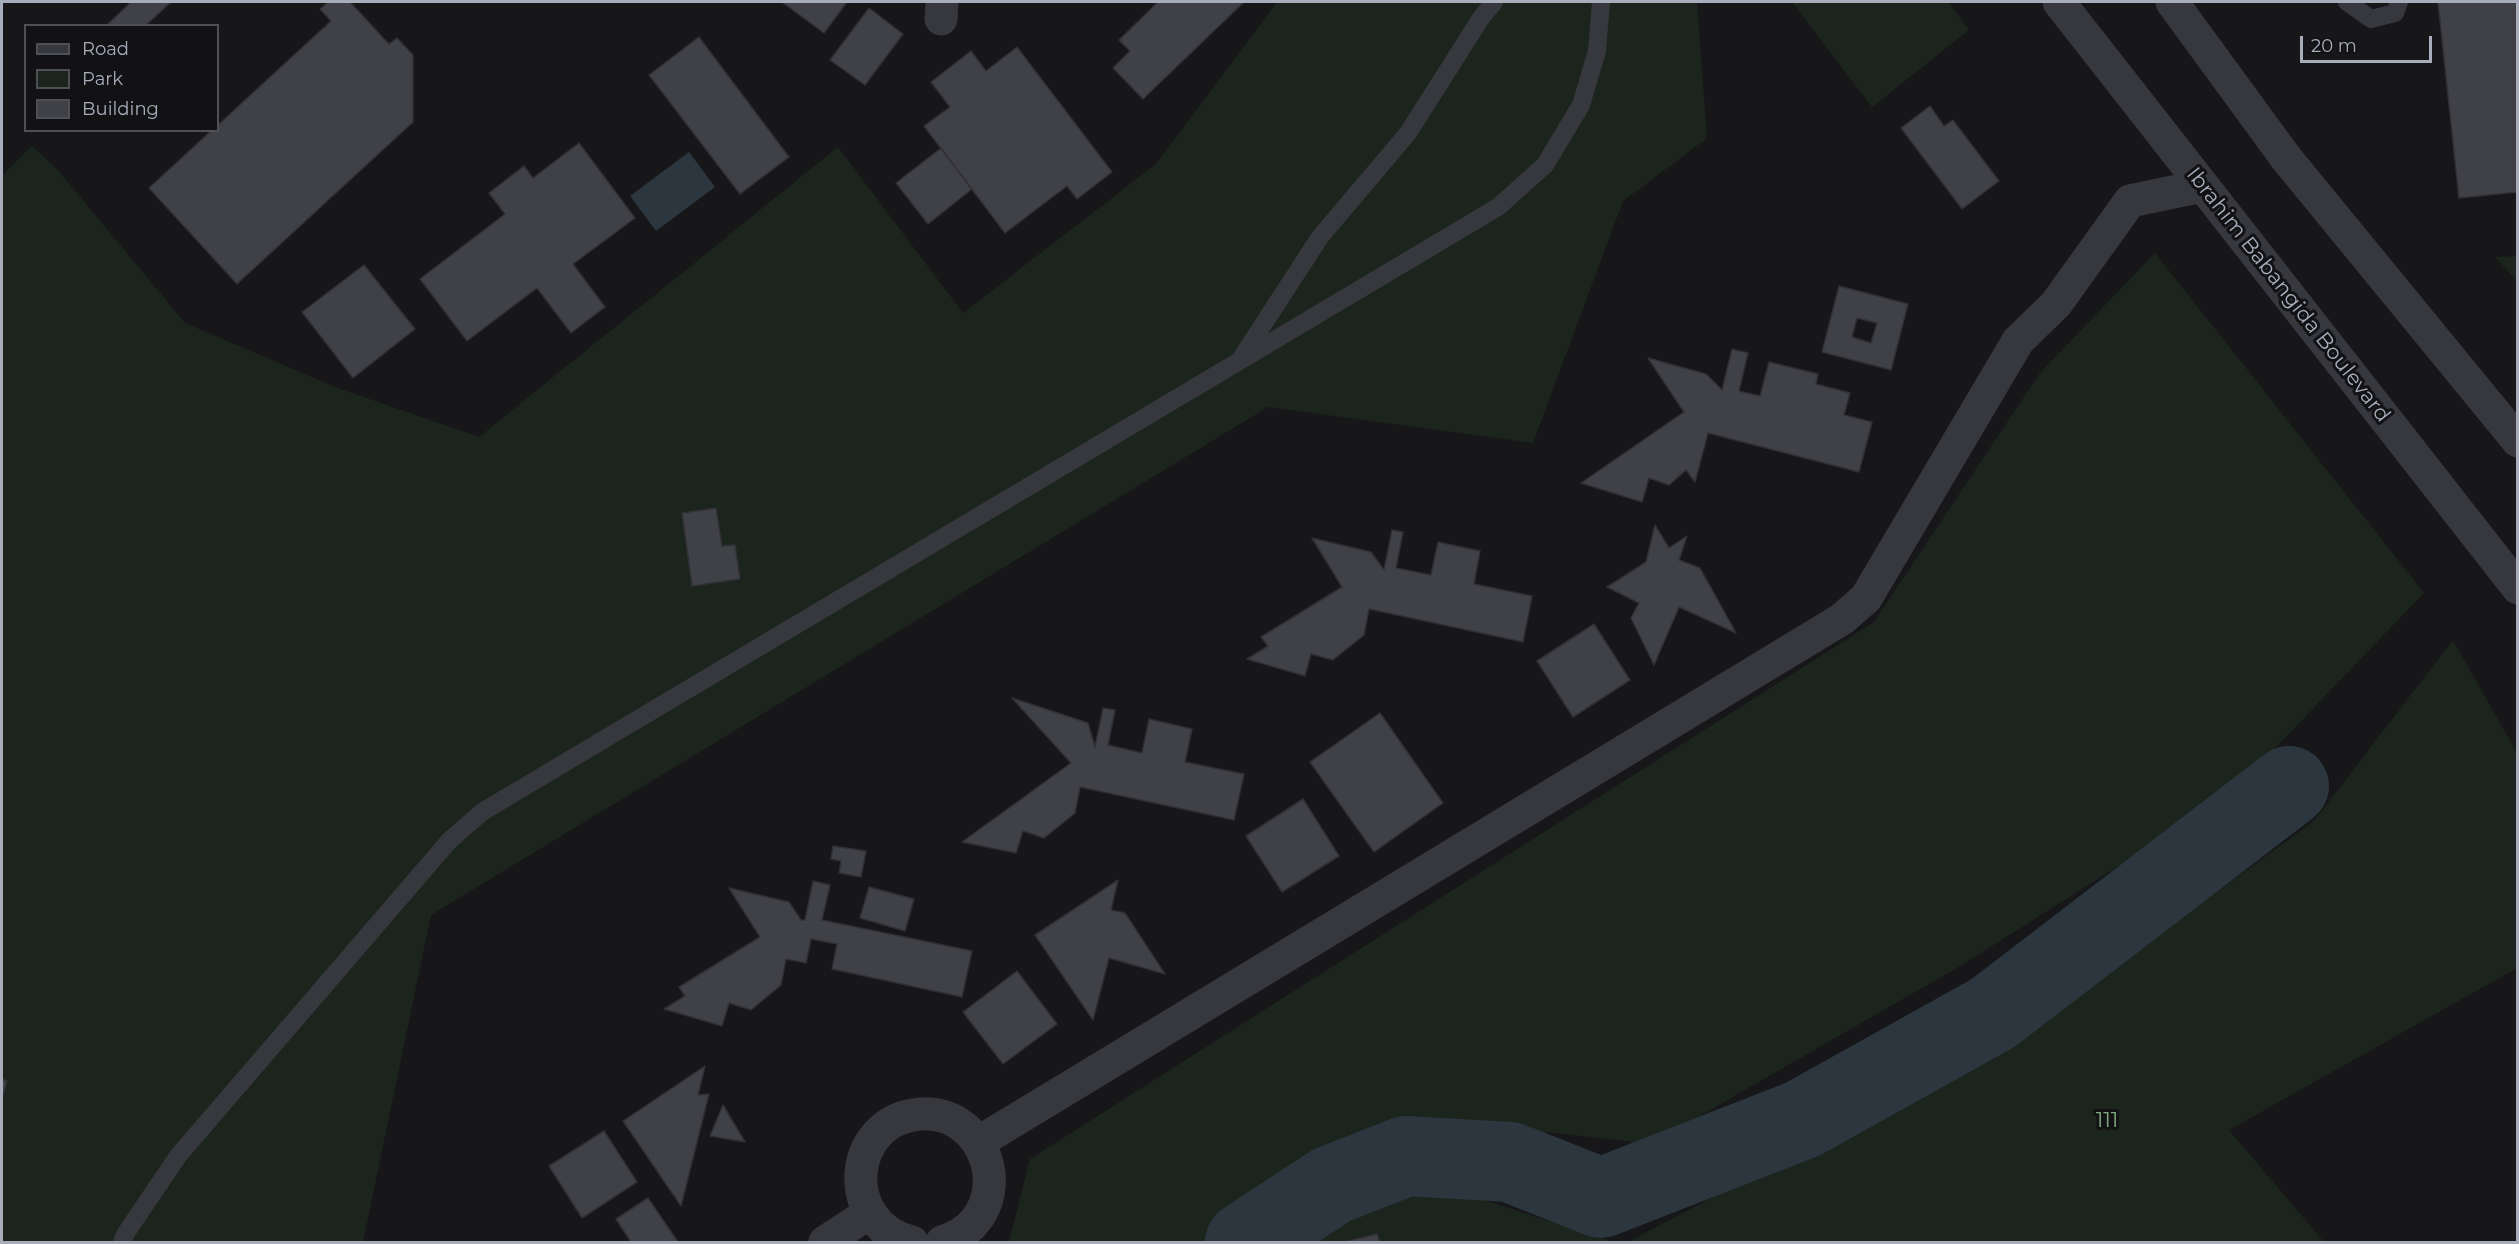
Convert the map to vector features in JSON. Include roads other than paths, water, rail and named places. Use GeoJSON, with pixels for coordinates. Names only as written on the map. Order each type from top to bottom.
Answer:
{"type":"FeatureCollection","features":[{"type":"Feature","properties":{"kind":"street","name":"Ibrahim Babangida Boulevard"},"geometry":{"type":"LineString","coordinates":[[2059,2],[2517,588]]}},
{"type":"Feature","properties":{"kind":"street"},"geometry":{"type":"LineString","coordinates":[[2172,2],[2286,158],[2517,441]]}},
{"type":"Feature","properties":{"kind":"street"},"geometry":{"type":"LineString","coordinates":[[979,1142],[1842,619],[1866,598],[2018,340],[2056,304],[2130,201],[2202,186]]}},
{"type":"Feature","properties":{"kind":"street"},"geometry":{"type":"LineString","coordinates":[[912,1242],[900,1240],[883,1228],[869,1213],[861,1192],[860,1169],[867,1148],[881,1131],[900,1118],[922,1114],[944,1116],[964,1127],[979,1142],[988,1161],[991,1182],[986,1203],[976,1221],[961,1235],[942,1242]]}},
{"type":"Feature","properties":{"kind":"street"},"geometry":{"type":"LineString","coordinates":[[825,1242],[869,1213]]}},
{"type":"Feature","properties":{"kind":"lane"},"geometry":{"type":"LineString","coordinates":[[1240,361],[1320,237],[1408,134],[1481,18],[1494,2]]}},
{"type":"Feature","properties":{"kind":"lane"},"geometry":{"type":"LineString","coordinates":[[122,1242],[178,1156],[449,841],[482,812],[1498,207],[1545,165],[1581,105],[1597,51],[1601,2]]}},
{"type":"Feature","properties":{"kind":"lane"},"geometry":{"type":"LineString","coordinates":[[2347,2],[2371,19],[2395,13],[2399,2]]}},
{"type":"Feature","properties":{"kind":"waterway"},"geometry":{"type":"LineString","coordinates":[[1245,1242],[1332,1185],[1406,1156],[1510,1162],[1601,1198],[1803,1119],[1993,1013],[2289,786]]}},
{"type":"Feature","properties":{"kind":"park label","name":"111"},"geometry":{"type":"Point","coordinates":[2107,1121]}}]}
